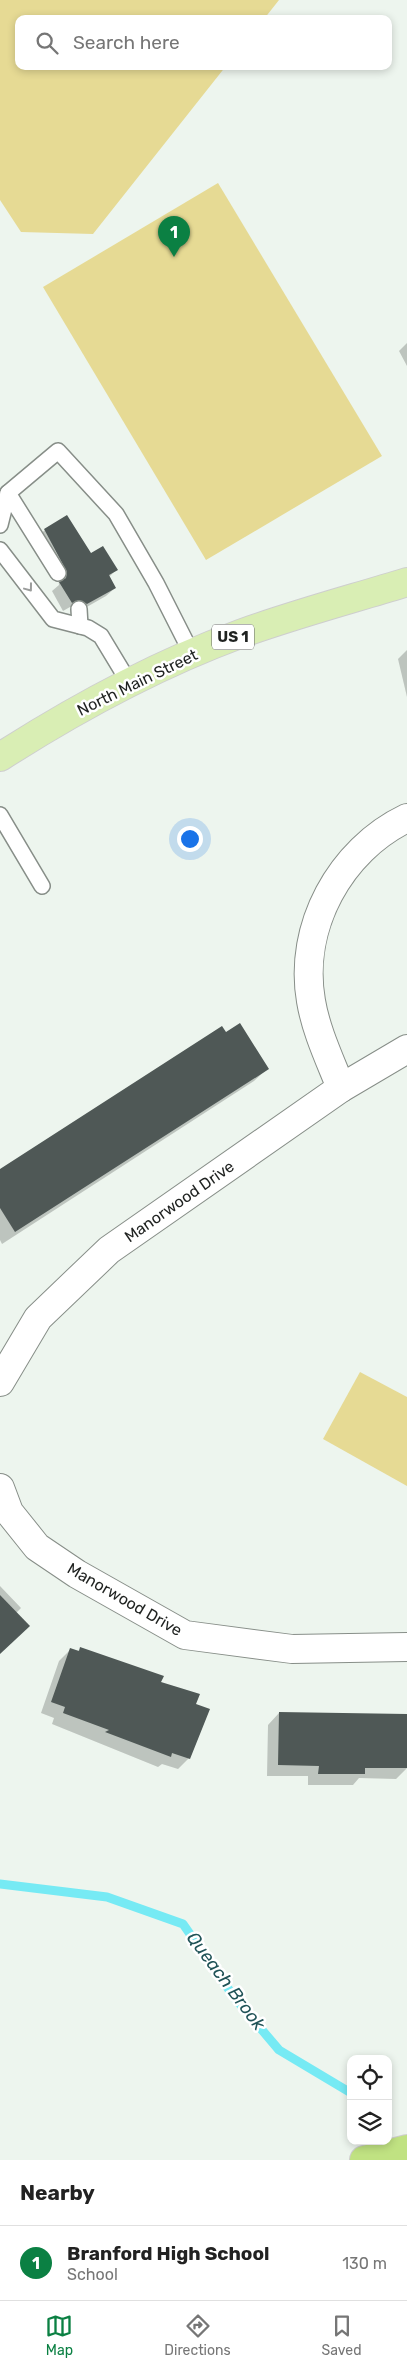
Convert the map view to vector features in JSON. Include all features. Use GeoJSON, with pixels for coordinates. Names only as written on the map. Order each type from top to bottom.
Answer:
{"type":"FeatureCollection","features":[{"type":"Feature","properties":{"kind":"highway"},"geometry":{"type":"LineString","coordinates":[[364,2160],[407,2149]]}},
{"type":"Feature","properties":{"kind":"main road","name":"North Main Street"},"geometry":{"type":"LineString","coordinates":[[0,757],[67,716],[168,664],[240,634],[407,582]]}},
{"type":"Feature","properties":{"kind":"street"},"geometry":{"type":"LineString","coordinates":[[341,1088],[317,1026],[311,1001],[311,946],[324,902],[355,854],[379,834],[407,818]]}},
{"type":"Feature","properties":{"kind":"street","name":"Manorwood Drive"},"geometry":{"type":"LineString","coordinates":[[0,1382],[38,1318],[109,1250],[341,1088],[407,1049]]}},
{"type":"Feature","properties":{"kind":"street","name":"Manorwood Drive"},"geometry":{"type":"LineString","coordinates":[[0,1488],[9,1512],[37,1547],[77,1574],[185,1635],[292,1650],[407,1647]]}},
{"type":"Feature","properties":{"kind":"lane"},"geometry":{"type":"LineString","coordinates":[[0,525],[8,493],[58,451],[116,514],[156,582],[192,654]]}},
{"type":"Feature","properties":{"kind":"lane"},"geometry":{"type":"LineString","coordinates":[[8,493],[58,573]]}},
{"type":"Feature","properties":{"kind":"lane"},"geometry":{"type":"LineString","coordinates":[[0,550],[53,619],[80,626],[101,636],[130,684]]}},
{"type":"Feature","properties":{"kind":"lane"},"geometry":{"type":"LineString","coordinates":[[79,609],[80,626]]}},
{"type":"Feature","properties":{"kind":"lane"},"geometry":{"type":"LineString","coordinates":[[0,816],[42,886]]}},
{"type":"Feature","properties":{"kind":"shaded area"},"geometry":{"type":"Polygon","coordinates":[[[0,0],[279,0],[267,15],[15,15],[15,70],[223,70],[93,234],[21,232],[0,200],[0,0]]]}},
{"type":"Feature","properties":{"kind":"shaded area"},"geometry":{"type":"Polygon","coordinates":[[[218,183],[382,456],[206,560],[43,287],[218,183]]]}},
{"type":"Feature","properties":{"kind":"shaded area"},"geometry":{"type":"Polygon","coordinates":[[[360,1372],[407,1397],[407,1486],[323,1439],[360,1372]]]}},
{"type":"Feature","properties":{"kind":"building"},"geometry":{"type":"Polygon","coordinates":[[[67,515],[91,553],[103,546],[118,570],[109,575],[116,588],[87,604],[79,600],[72,603],[59,582],[66,578],[67,572],[44,529],[67,515]]]}},
{"type":"Feature","properties":{"kind":"building"},"geometry":{"type":"Polygon","coordinates":[[[240,1023],[269,1069],[15,1232],[0,1208],[0,1169],[222,1026],[226,1032],[240,1023]]]}},
{"type":"Feature","properties":{"kind":"building"},"geometry":{"type":"Polygon","coordinates":[[[0,1595],[30,1626],[0,1654],[0,1595]]]}},
{"type":"Feature","properties":{"kind":"building"},"geometry":{"type":"Polygon","coordinates":[[[80,1647],[164,1676],[161,1682],[200,1694],[196,1704],[210,1709],[190,1759],[172,1753],[171,1757],[105,1732],[109,1730],[63,1713],[65,1707],[51,1702],[70,1648],[79,1651],[80,1647]]]}},
{"type":"Feature","properties":{"kind":"building"},"geometry":{"type":"Polygon","coordinates":[[[279,1712],[407,1714],[407,1768],[365,1768],[365,1774],[318,1774],[319,1766],[278,1765],[279,1712]]]}},
{"type":"Feature","properties":{"kind":"waterway","name":"Queach Brook"},"geometry":{"type":"LineString","coordinates":[[0,1884],[107,1897],[183,1924],[234,1997],[279,2050],[347,2091]]}},
{"type":"Feature","properties":{"kind":"place","name":"Branford High School"},"geometry":{"type":"Point","coordinates":[174,257]}}]}
